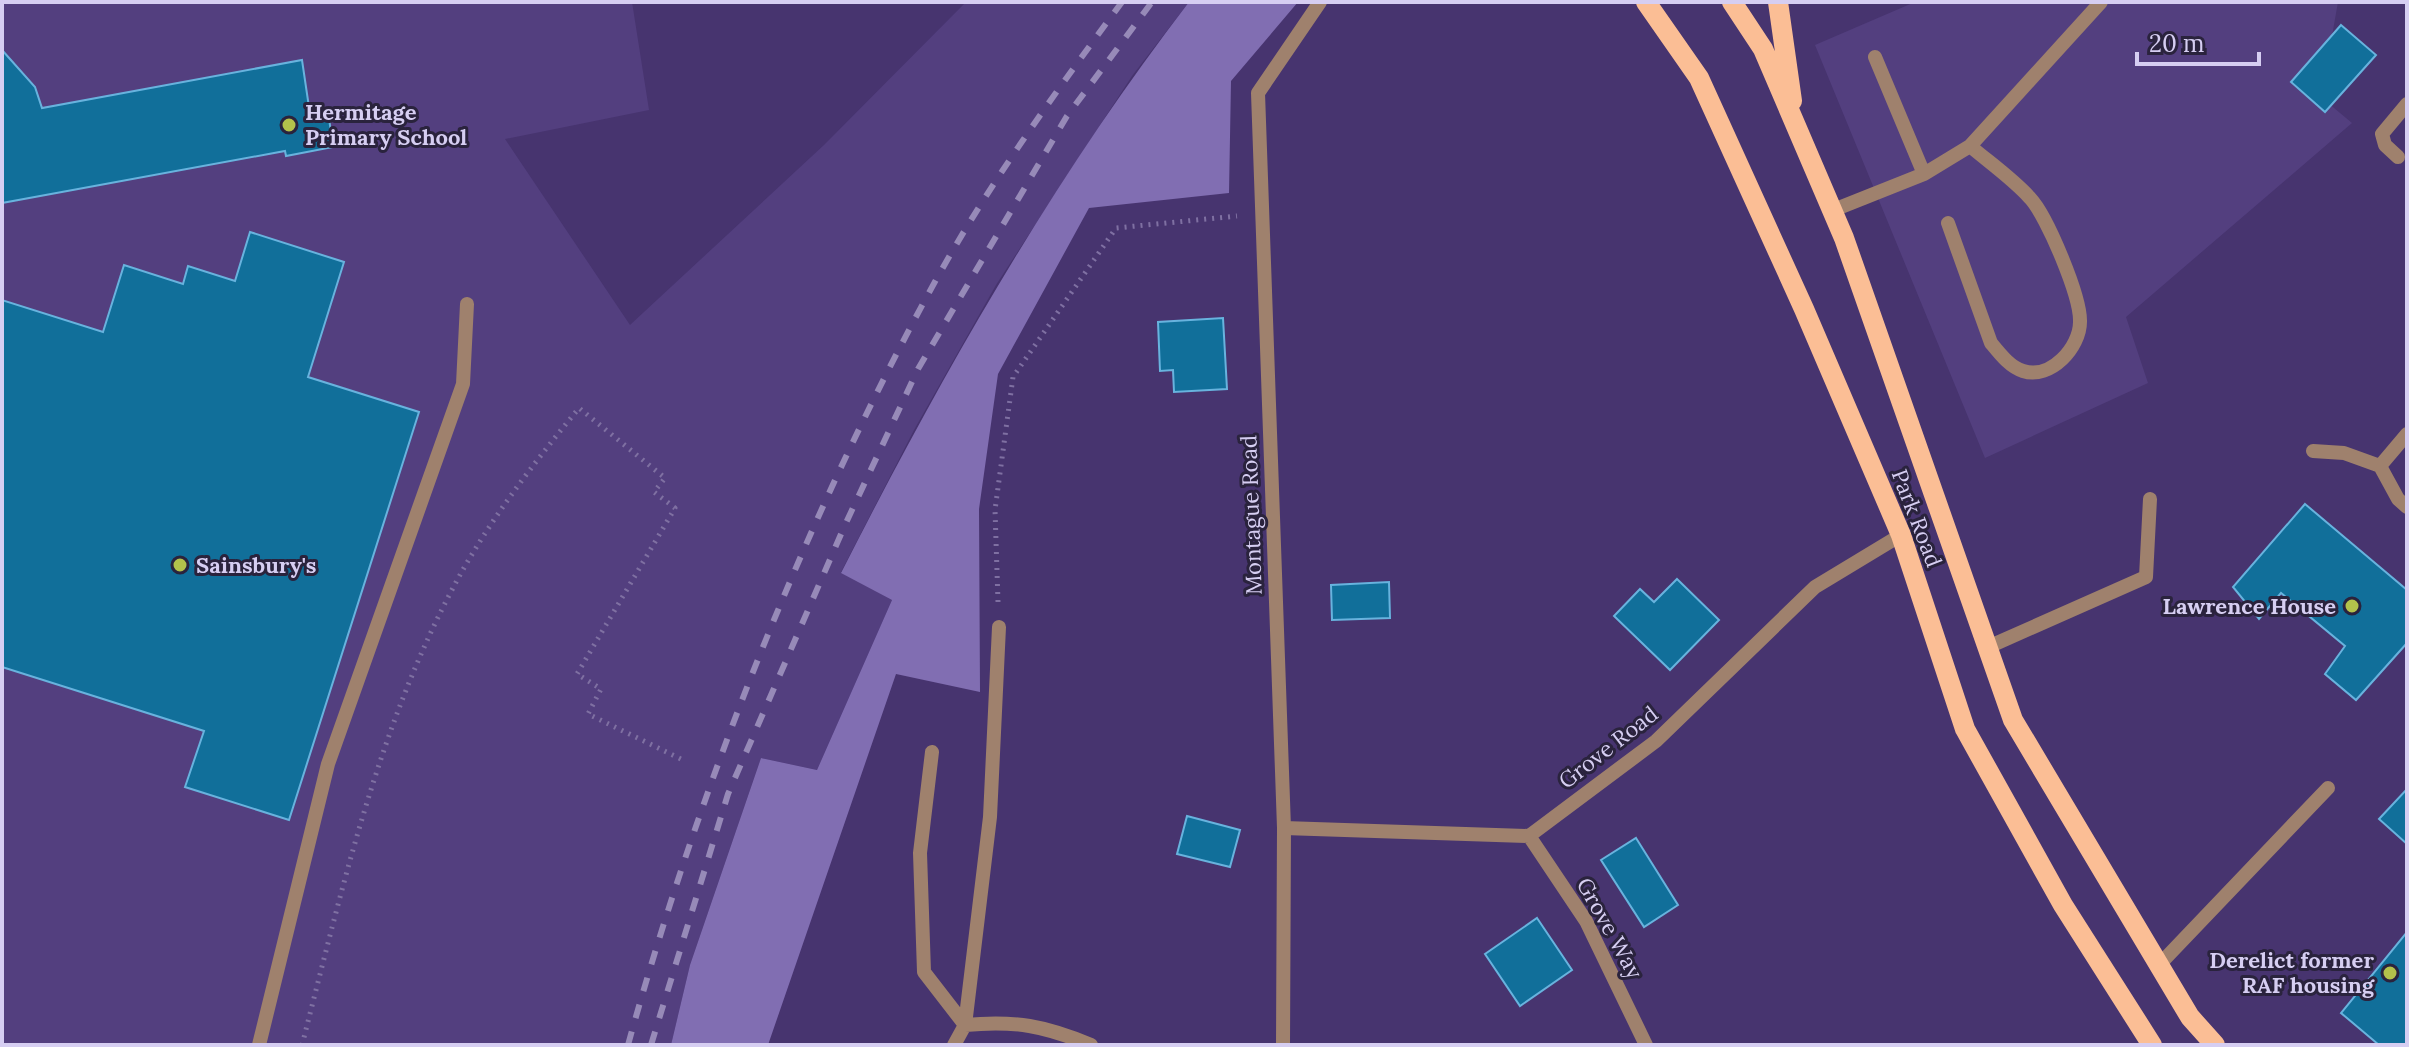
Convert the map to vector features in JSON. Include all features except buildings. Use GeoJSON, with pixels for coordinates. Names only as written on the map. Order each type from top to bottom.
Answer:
{"type":"FeatureCollection","features":[{"type":"Feature","properties":{"kind":"main road","name":"Park Road"},"geometry":{"type":"LineString","coordinates":[[1646,2],[1699,78],[1804,309],[1901,535],[1965,729],[2063,905],[2152,1045]]}},
{"type":"Feature","properties":{"kind":"main road","name":"Park Road"},"geometry":{"type":"LineString","coordinates":[[1732,2],[1763,49],[1831,211],[1896,383],[2013,720],[2190,1017],[2215,1045]]}},
{"type":"Feature","properties":{"kind":"main road"},"geometry":{"type":"LineString","coordinates":[[1778,2],[1795,124]]}},
{"type":"Feature","properties":{"kind":"street","name":"Montague Road"},"geometry":{"type":"LineString","coordinates":[[1283,1045],[1284,828],[1258,93],[1320,2]]}},
{"type":"Feature","properties":{"kind":"street"},"geometry":{"type":"LineString","coordinates":[[1831,211],[1924,174],[1970,146],[2101,2]]}},
{"type":"Feature","properties":{"kind":"street"},"geometry":{"type":"LineString","coordinates":[[1875,57],[1924,174]]}},
{"type":"Feature","properties":{"kind":"street"},"geometry":{"type":"LineString","coordinates":[[2398,157],[2385,145],[2382,134],[2407,104]]}},
{"type":"Feature","properties":{"kind":"street"},"geometry":{"type":"LineString","coordinates":[[1948,223],[1991,343],[2000,354],[2025,372],[2038,372],[2068,354],[2078,338],[2078,305],[2043,218],[2030,198],[1970,146]]}},
{"type":"Feature","properties":{"kind":"street"},"geometry":{"type":"LineString","coordinates":[[259,1045],[328,764],[463,384],[467,304]]}},
{"type":"Feature","properties":{"kind":"street"},"geometry":{"type":"LineString","coordinates":[[2380,466],[2407,434]]}},
{"type":"Feature","properties":{"kind":"street"},"geometry":{"type":"LineString","coordinates":[[2313,451],[2344,453],[2380,466],[2398,499],[2407,507]]}},
{"type":"Feature","properties":{"kind":"street"},"geometry":{"type":"LineString","coordinates":[[1988,647],[2146,577],[2150,499]]}},
{"type":"Feature","properties":{"kind":"street","name":"Grove Road"},"geometry":{"type":"LineString","coordinates":[[1529,836],[1656,741],[1815,587],[1901,535]]}},
{"type":"Feature","properties":{"kind":"street"},"geometry":{"type":"LineString","coordinates":[[954,1045],[965,1025],[990,817],[999,627]]}},
{"type":"Feature","properties":{"kind":"street"},"geometry":{"type":"LineString","coordinates":[[932,752],[920,853],[924,972],[965,1025]]}},
{"type":"Feature","properties":{"kind":"street"},"geometry":{"type":"LineString","coordinates":[[2159,965],[2328,788]]}},
{"type":"Feature","properties":{"kind":"street"},"geometry":{"type":"LineString","coordinates":[[1284,828],[1529,836]]}},
{"type":"Feature","properties":{"kind":"street","name":"Grove Way"},"geometry":{"type":"LineString","coordinates":[[1529,836],[1586,921],[1646,1045]]}},
{"type":"Feature","properties":{"kind":"street"},"geometry":{"type":"LineString","coordinates":[[965,1025],[1005,1021],[1054,1029],[1091,1045]]}},
{"type":"Feature","properties":{"kind":"path"},"geometry":{"type":"LineString","coordinates":[[999,627],[995,510],[1013,377],[1116,228],[1262,214]]}},
{"type":"Feature","properties":{"kind":"path"},"geometry":{"type":"LineString","coordinates":[[302,1045],[370,792],[425,648],[453,587],[484,534],[579,408],[665,478],[654,492],[675,508],[577,674],[601,689],[588,714],[683,760]]}},
{"type":"Feature","properties":{"kind":"shaded area"},"geometry":{"type":"Polygon","coordinates":[[[2,2],[632,2],[649,110],[505,139],[630,325],[824,145],[966,2],[1189,2],[1132,76],[996,285],[914,430],[841,572],[892,600],[817,770],[761,758],[690,965],[671,1045],[2,1045],[2,2]]]}},
{"type":"Feature","properties":{"kind":"shaded area"},"geometry":{"type":"Polygon","coordinates":[[[1189,2],[1298,2],[1231,81],[1229,193],[1089,208],[998,374],[979,509],[980,692],[896,674],[768,1045],[671,1045],[690,965],[761,758],[817,770],[892,600],[841,573],[919,425],[1002,279],[1091,138],[1189,2]]]}},
{"type":"Feature","properties":{"kind":"shaded area"},"geometry":{"type":"Polygon","coordinates":[[[1915,2],[2338,2],[2332,36],[2297,77],[2352,123],[2126,317],[2148,383],[1985,458],[1815,45],[1915,2]]]}},
{"type":"Feature","properties":{"kind":"railway"},"geometry":{"type":"LineString","coordinates":[[628,1045],[688,849],[723,750],[801,556],[844,461],[889,368],[958,242],[1025,137],[1122,2]]}},
{"type":"Feature","properties":{"kind":"railway"},"geometry":{"type":"LineString","coordinates":[[651,1045],[728,794],[845,525],[918,369],[1067,116],[1152,2]]}},
{"type":"Feature","properties":{"kind":"place","name":"Hermitage Primary School"},"geometry":{"type":"Point","coordinates":[289,125]}},
{"type":"Feature","properties":{"kind":"place","name":"Sainsbury's"},"geometry":{"type":"Point","coordinates":[180,565]}},
{"type":"Feature","properties":{"kind":"place","name":"Lawrence House"},"geometry":{"type":"Point","coordinates":[2352,606]}},
{"type":"Feature","properties":{"kind":"place","name":"Derelict former RAF housing"},"geometry":{"type":"Point","coordinates":[2390,973]}}]}
